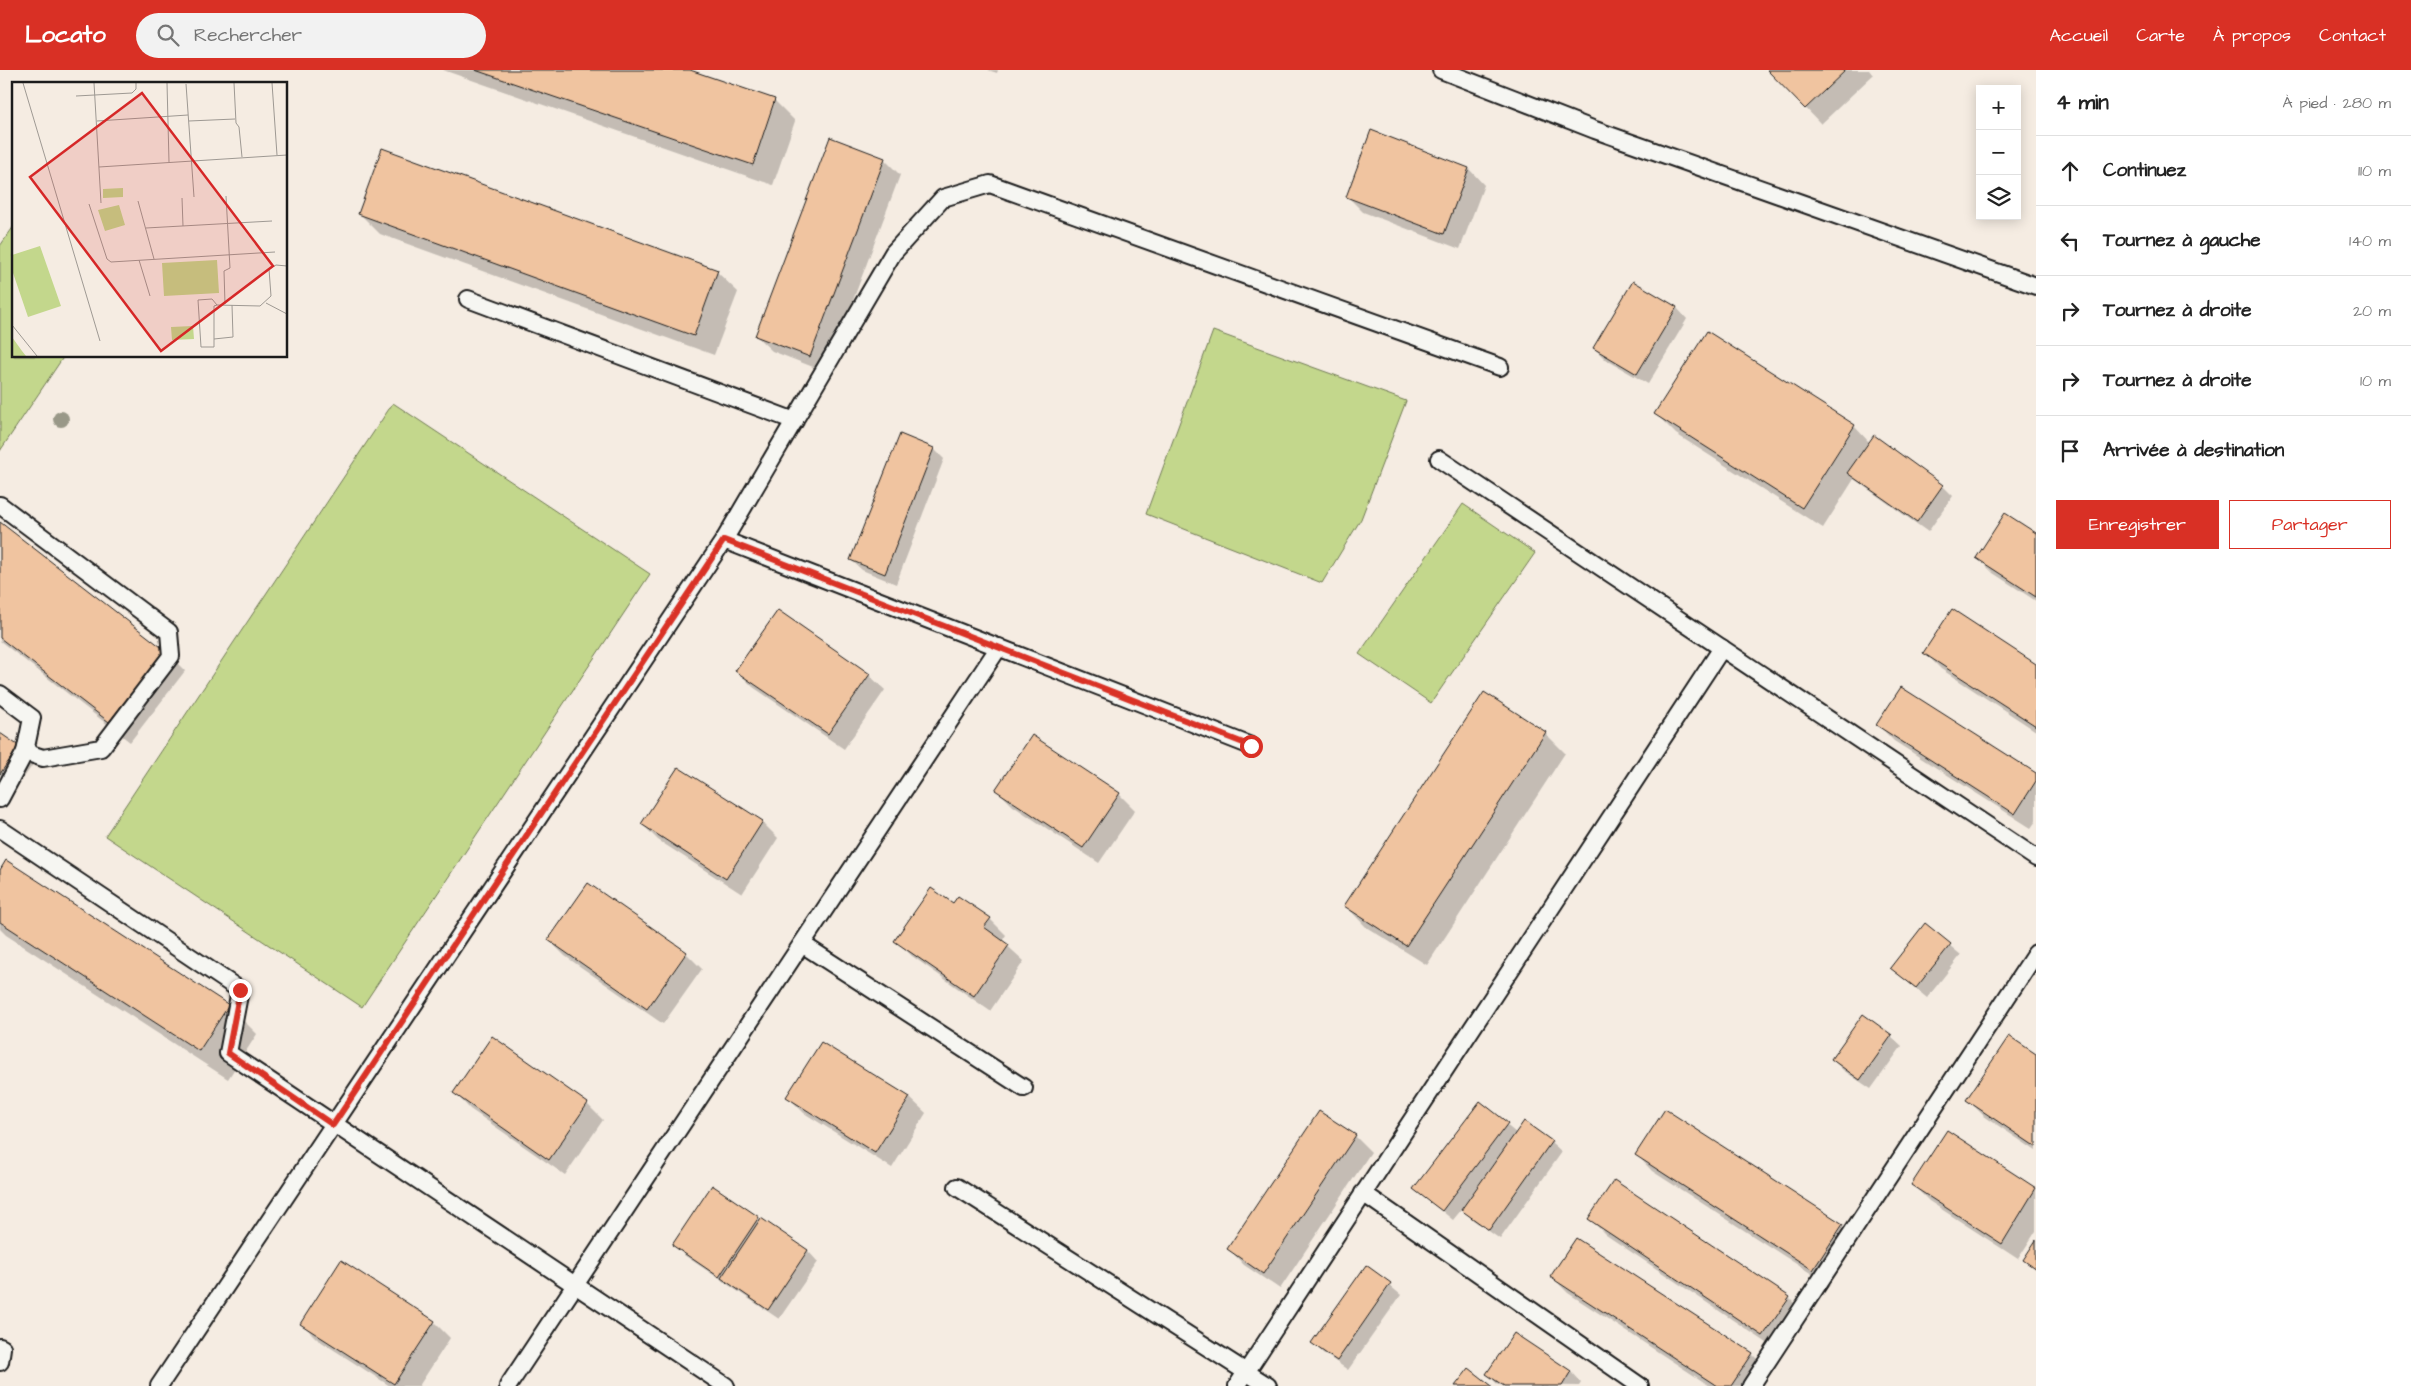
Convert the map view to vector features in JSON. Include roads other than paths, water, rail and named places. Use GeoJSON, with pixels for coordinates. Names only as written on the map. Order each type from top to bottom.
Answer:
{"type":"FeatureCollection","features":[{"type":"Feature","properties":{"kind":"lane"},"geometry":{"type":"LineString","coordinates":[[1441,70],[1595,130],[2036,286]]}},
{"type":"Feature","properties":{"kind":"lane"},"geometry":{"type":"LineString","coordinates":[[159,1386],[724,540],[893,253],[943,198],[990,184],[1500,367]]}},
{"type":"Feature","properties":{"kind":"lane"},"geometry":{"type":"LineString","coordinates":[[468,299],[795,421]]}},
{"type":"Feature","properties":{"kind":"lane"},"geometry":{"type":"LineString","coordinates":[[1440,459],[2036,858]]}},
{"type":"Feature","properties":{"kind":"lane"},"geometry":{"type":"LineString","coordinates":[[0,505],[169,632],[171,656],[101,748],[43,758],[25,752]]}},
{"type":"Feature","properties":{"kind":"lane"},"geometry":{"type":"LineString","coordinates":[[724,540],[1251,746]]}},
{"type":"Feature","properties":{"kind":"lane"},"geometry":{"type":"LineString","coordinates":[[508,1386],[1000,647]]}},
{"type":"Feature","properties":{"kind":"lane"},"geometry":{"type":"LineString","coordinates":[[1237,1386],[1722,648]]}},
{"type":"Feature","properties":{"kind":"lane"},"geometry":{"type":"LineString","coordinates":[[0,694],[32,718],[25,752],[0,799]]}},
{"type":"Feature","properties":{"kind":"lane"},"geometry":{"type":"LineString","coordinates":[[0,830],[240,990],[228,1053],[726,1386]]}},
{"type":"Feature","properties":{"kind":"lane"},"geometry":{"type":"LineString","coordinates":[[802,944],[1024,1088]]}},
{"type":"Feature","properties":{"kind":"lane"},"geometry":{"type":"LineString","coordinates":[[1751,1386],[2036,953]]}},
{"type":"Feature","properties":{"kind":"lane"},"geometry":{"type":"LineString","coordinates":[[957,1187],[1268,1386]]}},
{"type":"Feature","properties":{"kind":"lane"},"geometry":{"type":"LineString","coordinates":[[1364,1193],[1640,1386]]}},
{"type":"Feature","properties":{"kind":"lane"},"geometry":{"type":"LineString","coordinates":[[0,1347],[2,1348],[0,1362]]}}]}
